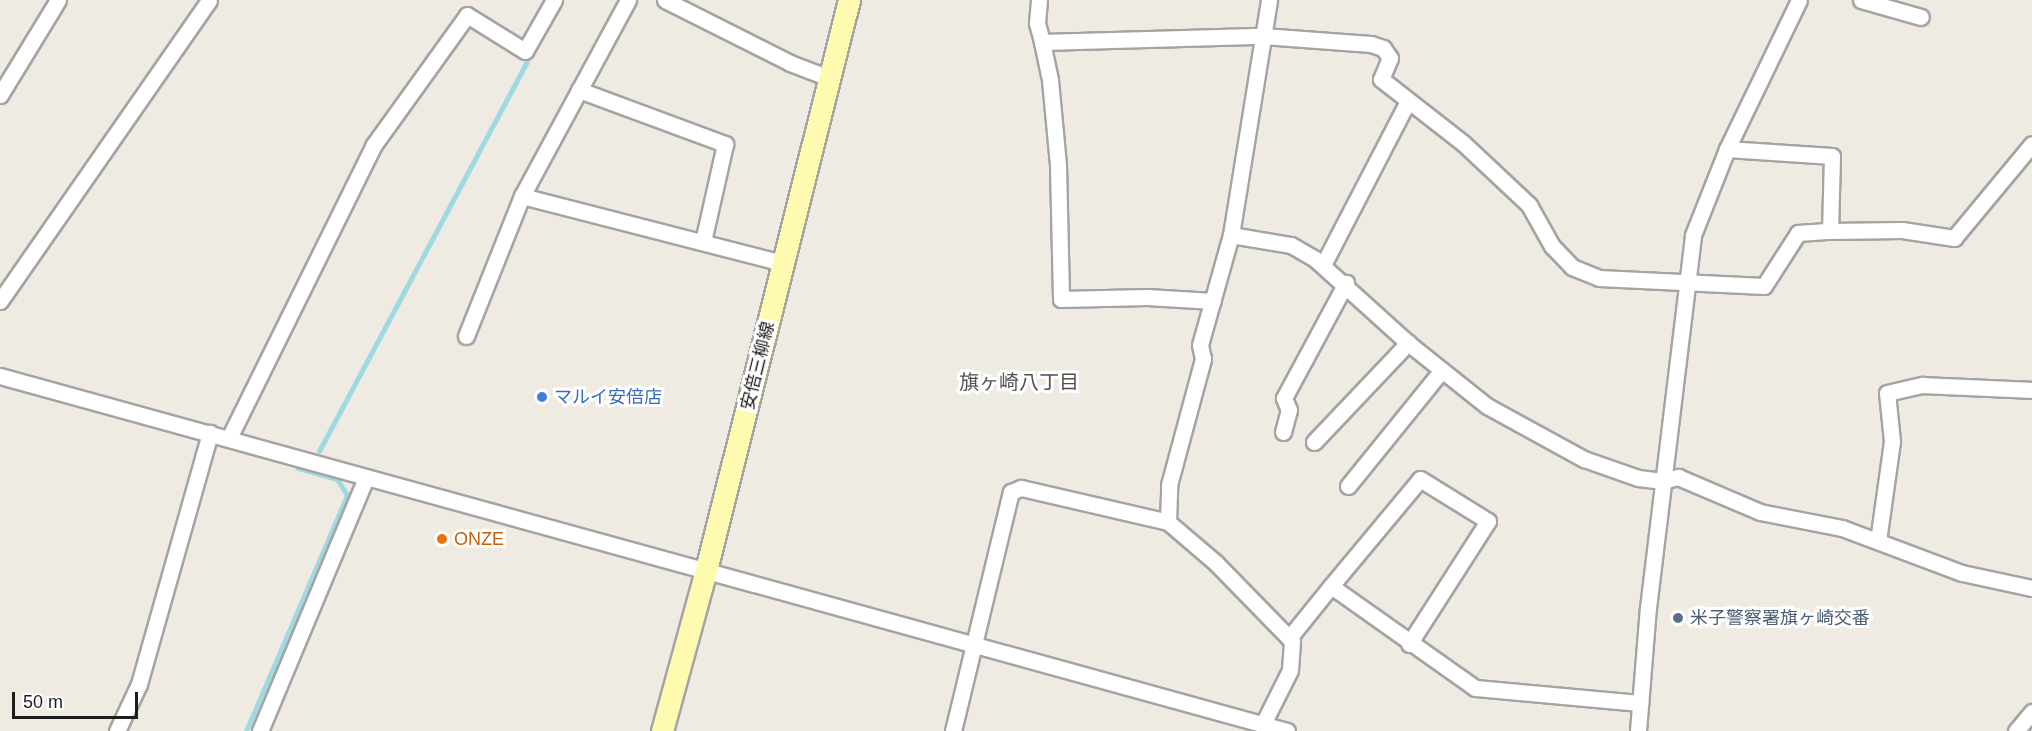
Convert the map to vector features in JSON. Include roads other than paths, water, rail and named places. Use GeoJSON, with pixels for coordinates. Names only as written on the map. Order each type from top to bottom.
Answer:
{"type":"FeatureCollection","features":[{"type":"Feature","properties":{"kind":"street"},"geometry":{"type":"LineString","coordinates":[[0,95],[58,0]]}},
{"type":"Feature","properties":{"kind":"street"},"geometry":{"type":"LineString","coordinates":[[0,301],[209,0]]}},
{"type":"Feature","properties":{"kind":"street"},"geometry":{"type":"LineString","coordinates":[[229,438],[373,146],[466,15],[525,51],[554,0]]}},
{"type":"Feature","properties":{"kind":"street"},"geometry":{"type":"LineString","coordinates":[[466,336],[522,196],[628,0]]}},
{"type":"Feature","properties":{"kind":"street"},"geometry":{"type":"LineString","coordinates":[[664,0],[790,63],[829,78]]}},
{"type":"Feature","properties":{"kind":"street","name":"安倍三柳線"},"geometry":{"type":"LineString","coordinates":[[662,731],[706,570],[849,0]]}},
{"type":"Feature","properties":{"kind":"street"},"geometry":{"type":"LineString","coordinates":[[1039,0],[1037,23],[1050,80],[1058,165],[1061,299],[1147,297],[1213,301]]}},
{"type":"Feature","properties":{"kind":"street"},"geometry":{"type":"LineString","coordinates":[[1168,522],[1169,485],[1203,359],[1200,345],[1231,235],[1269,0]]}},
{"type":"Feature","properties":{"kind":"street"},"geometry":{"type":"LineString","coordinates":[[1638,731],[1663,480],[1693,235],[1727,149],[1799,0]]}},
{"type":"Feature","properties":{"kind":"street"},"geometry":{"type":"LineString","coordinates":[[1861,0],[1922,17]]}},
{"type":"Feature","properties":{"kind":"street"},"geometry":{"type":"LineString","coordinates":[[1042,42],[1263,36],[1383,48],[1390,58],[1381,79],[1407,102],[1463,143],[1529,205],[1552,246],[1572,267],[1599,278],[1687,280],[1764,286],[1798,233],[1902,230],[1954,238],[2032,144]]}},
{"type":"Feature","properties":{"kind":"street"},"geometry":{"type":"LineString","coordinates":[[579,90],[725,144],[703,242]]}},
{"type":"Feature","properties":{"kind":"street"},"geometry":{"type":"LineString","coordinates":[[1323,265],[1407,102]]}},
{"type":"Feature","properties":{"kind":"street"},"geometry":{"type":"LineString","coordinates":[[1727,149],[1832,156],[1830,231]]}},
{"type":"Feature","properties":{"kind":"street"},"geometry":{"type":"LineString","coordinates":[[522,196],[783,263]]}},
{"type":"Feature","properties":{"kind":"street"},"geometry":{"type":"LineString","coordinates":[[1231,235],[1291,245],[1323,265],[1346,283],[1408,343],[1487,406],[1584,459],[1638,478],[1663,480],[1678,477],[1760,512],[1842,528],[1962,573],[2032,588]]}},
{"type":"Feature","properties":{"kind":"street"},"geometry":{"type":"LineString","coordinates":[[1283,432],[1290,410],[1284,398],[1346,283]]}},
{"type":"Feature","properties":{"kind":"street"},"geometry":{"type":"LineString","coordinates":[[1314,442],[1408,343]]}},
{"type":"Feature","properties":{"kind":"street"},"geometry":{"type":"LineString","coordinates":[[1348,486],[1442,370]]}},
{"type":"Feature","properties":{"kind":"street"},"geometry":{"type":"LineString","coordinates":[[0,376],[976,645],[1240,725],[1263,724],[1287,731]]}},
{"type":"Feature","properties":{"kind":"street"},"geometry":{"type":"LineString","coordinates":[[1878,541],[1892,441],[1887,393],[1923,386],[2032,390]]}},
{"type":"Feature","properties":{"kind":"street"},"geometry":{"type":"LineString","coordinates":[[120,730],[139,684],[210,433]]}},
{"type":"Feature","properties":{"kind":"street"},"geometry":{"type":"LineString","coordinates":[[260,731],[366,477]]}},
{"type":"Feature","properties":{"kind":"street"},"geometry":{"type":"LineString","coordinates":[[1288,638],[1420,478],[1488,521],[1409,644]]}},
{"type":"Feature","properties":{"kind":"street"},"geometry":{"type":"LineString","coordinates":[[953,731],[976,645],[1011,492],[1021,488],[1168,522],[1202,550],[1288,638],[1294,654],[1290,670],[1263,724]]}},
{"type":"Feature","properties":{"kind":"street"},"geometry":{"type":"LineString","coordinates":[[1331,586],[1409,644],[1475,688],[1640,704]]}},
{"type":"Feature","properties":{"kind":"street"},"geometry":{"type":"LineString","coordinates":[[2016,731],[2032,712]]}},
{"type":"Feature","properties":{"kind":"waterway"},"geometry":{"type":"LineString","coordinates":[[319,451],[527,62]]}},
{"type":"Feature","properties":{"kind":"waterway"},"geometry":{"type":"LineString","coordinates":[[246,731],[347,495],[337,479],[298,468]]}},
{"type":"Feature","properties":{"kind":"place","name":"マルイ安倍店"},"geometry":{"type":"Point","coordinates":[542,397]}},
{"type":"Feature","properties":{"kind":"place","name":"ONZE"},"geometry":{"type":"Point","coordinates":[442,539]}},
{"type":"Feature","properties":{"kind":"place","name":"米子警察署旗ヶ崎交番"},"geometry":{"type":"Point","coordinates":[1678,618]}},
{"type":"Feature","properties":{"kind":"district","name":"旗ヶ崎八丁目"},"geometry":{"type":"Point","coordinates":[1019,382]}}]}
